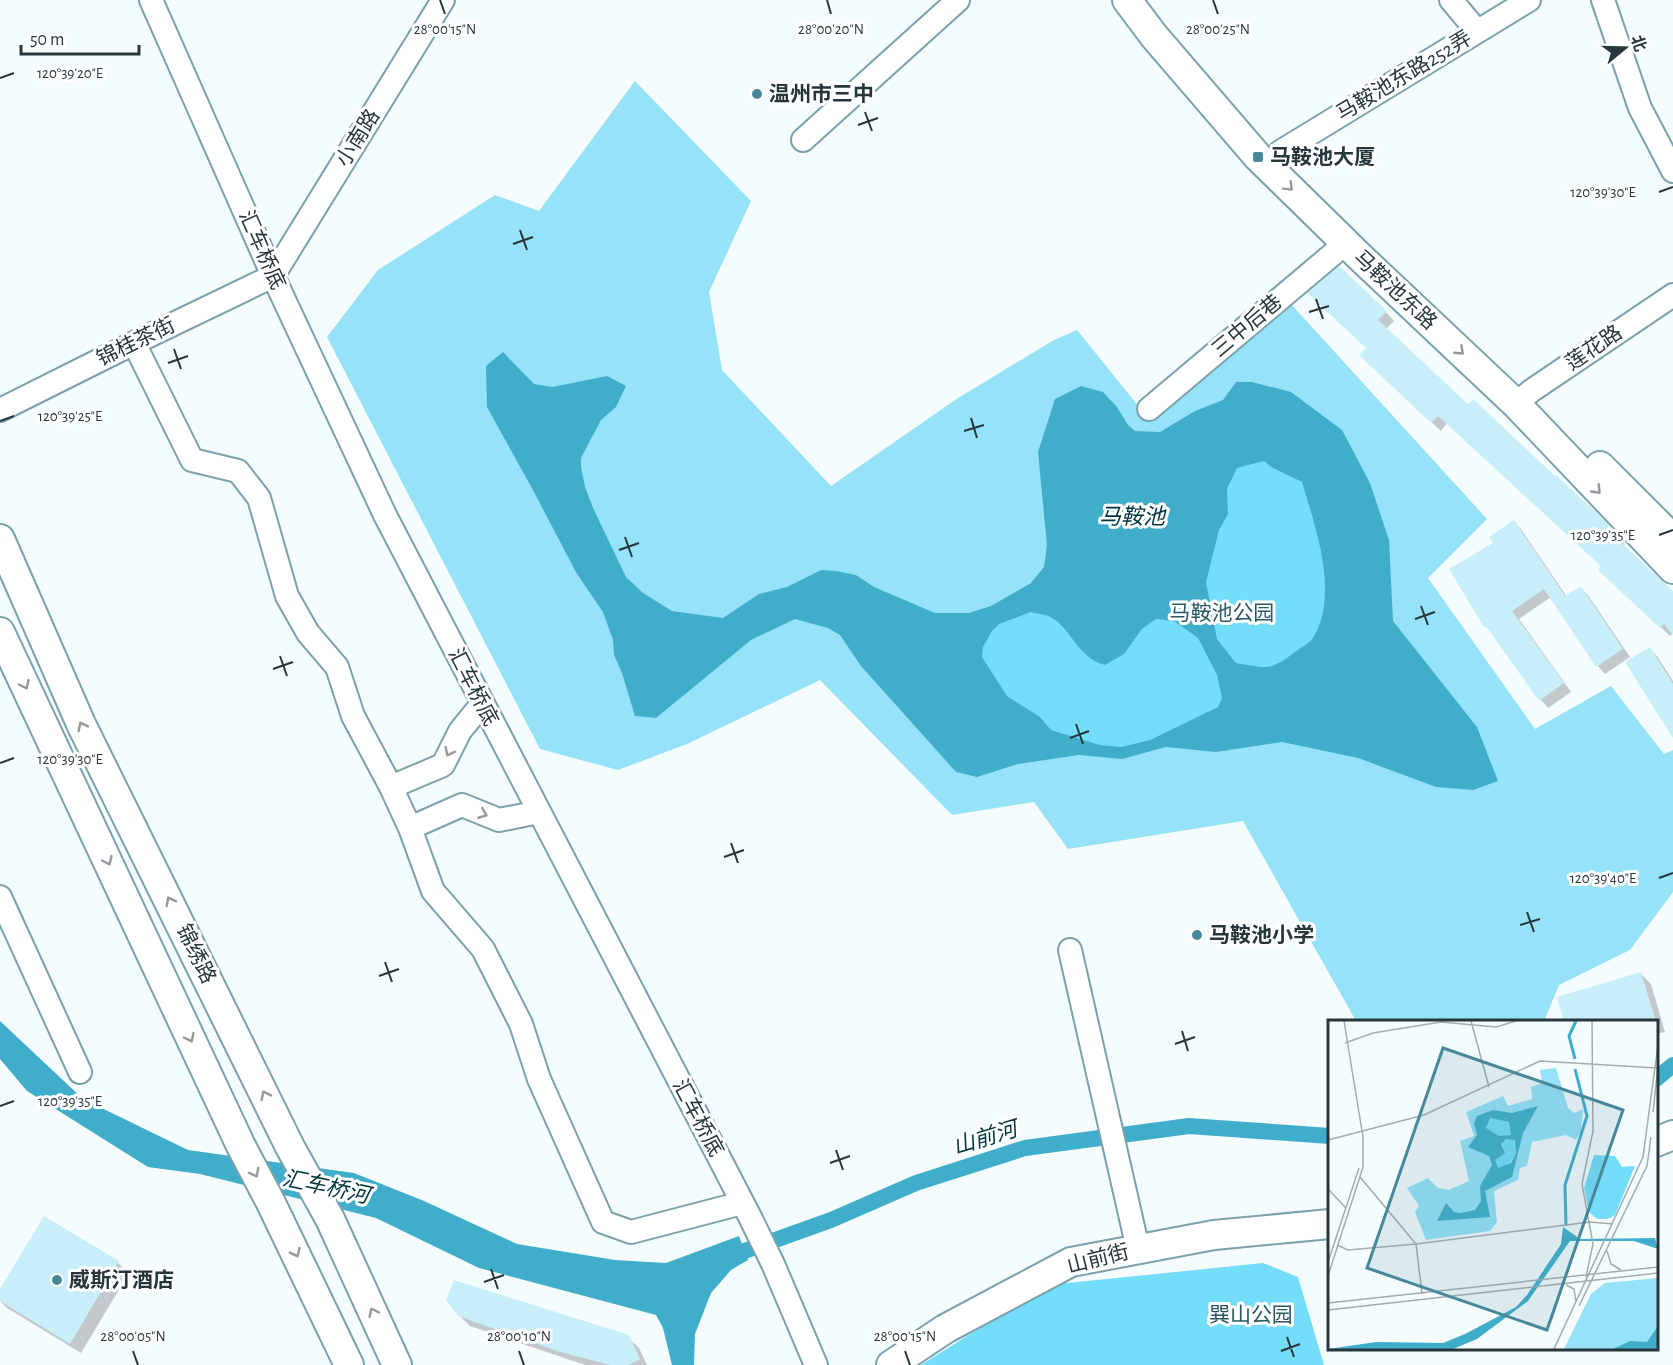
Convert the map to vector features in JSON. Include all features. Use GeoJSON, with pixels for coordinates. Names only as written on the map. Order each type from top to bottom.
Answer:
{"type":"FeatureCollection","features":[{"type":"Feature","properties":{"kind":"main road","name":"马鞍池东路"},"geometry":{"type":"LineString","coordinates":[[1127,0],[1258,157],[1346,243],[1588,453],[1673,538]]}},
{"type":"Feature","properties":{"kind":"main road","name":"马鞍池东路"},"geometry":{"type":"LineString","coordinates":[[1151,0],[1170,26],[1265,137],[1523,397],[1673,569]]}},
{"type":"Feature","properties":{"kind":"main road","name":"锦绣路"},"geometry":{"type":"LineString","coordinates":[[0,539],[81,724],[290,1147],[330,1220],[398,1365]]}},
{"type":"Feature","properties":{"kind":"main road","name":"锦绣路"},"geometry":{"type":"LineString","coordinates":[[3,647],[241,1146],[348,1364]]}},
{"type":"Feature","properties":{"kind":"main road"},"geometry":{"type":"LineString","coordinates":[[1658,1141],[1673,1135]]}},
{"type":"Feature","properties":{"kind":"main road","name":"山前街"},"geometry":{"type":"LineString","coordinates":[[891,1365],[945,1329],[1071,1262],[1214,1234],[1328,1224]]}},
{"type":"Feature","properties":{"kind":"street","name":"汇车桥底"},"geometry":{"type":"LineString","coordinates":[[151,0],[273,276],[385,515],[773,1264],[816,1365]]}},
{"type":"Feature","properties":{"kind":"street","name":"小南路"},"geometry":{"type":"LineString","coordinates":[[273,276],[443,0]]}},
{"type":"Feature","properties":{"kind":"street"},"geometry":{"type":"LineString","coordinates":[[802,140],[958,0]]}},
{"type":"Feature","properties":{"kind":"street"},"geometry":{"type":"LineString","coordinates":[[1451,0],[1477,31]]}},
{"type":"Feature","properties":{"kind":"street","name":"马鞍池东路252弄"},"geometry":{"type":"LineString","coordinates":[[1280,152],[1529,0]]}},
{"type":"Feature","properties":{"kind":"street"},"geometry":{"type":"LineString","coordinates":[[1603,0],[1640,108],[1673,171]]}},
{"type":"Feature","properties":{"kind":"street","name":"三中后巷"},"geometry":{"type":"LineString","coordinates":[[1149,409],[1346,243]]}},
{"type":"Feature","properties":{"kind":"street","name":"锦桂茶街"},"geometry":{"type":"LineString","coordinates":[[0,410],[273,276]]}},
{"type":"Feature","properties":{"kind":"street","name":"莲花路"},"geometry":{"type":"LineString","coordinates":[[1523,397],[1673,295]]}},
{"type":"Feature","properties":{"kind":"street"},"geometry":{"type":"LineString","coordinates":[[134,343],[192,460],[238,471],[259,498],[286,596],[308,633],[338,668],[353,716],[410,828],[433,891],[483,949],[521,1024],[539,1079],[603,1222],[631,1232],[745,1209]]}},
{"type":"Feature","properties":{"kind":"street"},"geometry":{"type":"LineString","coordinates":[[391,787],[443,765],[460,731],[482,704]]}},
{"type":"Feature","properties":{"kind":"street"},"geometry":{"type":"LineString","coordinates":[[410,828],[462,805],[499,820],[539,812]]}},
{"type":"Feature","properties":{"kind":"street"},"geometry":{"type":"LineString","coordinates":[[0,897],[80,1072]]}},
{"type":"Feature","properties":{"kind":"street"},"geometry":{"type":"LineString","coordinates":[[1070,950],[1138,1249]]}},
{"type":"Feature","properties":{"kind":"green space","name":"马鞍池公园"},"geometry":{"type":"Polygon","coordinates":[[[635,81],[751,201],[709,292],[722,370],[831,486],[958,398],[1054,340],[1077,330],[1148,418],[1291,304],[1487,519],[1428,578],[1535,729],[1611,686],[1664,754],[1673,750],[1673,892],[1630,950],[1559,985],[1544,1020],[1355,1020],[1243,821],[1068,849],[1034,802],[952,815],[820,680],[687,744],[618,770],[540,749],[327,337],[378,270],[495,195],[539,211],[635,81]]]}},
{"type":"Feature","properties":{"kind":"green space"},"geometry":{"type":"Polygon","coordinates":[[[1264,461],[1302,482],[1318,540],[1325,581],[1321,621],[1313,638],[1276,665],[1264,667],[1236,663],[1217,639],[1206,582],[1219,530],[1228,513],[1227,489],[1237,468],[1264,461]]]}},
{"type":"Feature","properties":{"kind":"green space"},"geometry":{"type":"Polygon","coordinates":[[[1031,612],[1057,621],[1087,656],[1105,665],[1124,654],[1142,629],[1156,619],[1174,620],[1198,638],[1217,675],[1222,698],[1218,707],[1150,740],[1121,747],[1100,745],[1051,730],[1040,717],[1007,696],[982,657],[987,636],[999,624],[1031,612]]]}},
{"type":"Feature","properties":{"kind":"green space","name":"巽山公园"},"geometry":{"type":"Polygon","coordinates":[[[1263,1263],[1298,1277],[1324,1365],[921,1365],[1048,1285],[1263,1263]]]}},
{"type":"Feature","properties":{"kind":"water","name":"马鞍池"},"geometry":{"type":"Polygon","coordinates":[[[503,352],[534,384],[552,387],[607,376],[626,386],[616,407],[601,420],[581,458],[585,487],[593,508],[626,577],[643,593],[672,611],[723,618],[759,594],[787,587],[821,570],[856,575],[874,587],[935,613],[969,613],[991,606],[1031,583],[1044,567],[1047,545],[1038,452],[1055,399],[1081,386],[1103,392],[1135,431],[1160,432],[1195,411],[1223,400],[1236,382],[1252,382],[1291,392],[1342,430],[1370,483],[1389,540],[1393,621],[1477,727],[1498,781],[1473,790],[1436,787],[1358,758],[1282,742],[1216,752],[1166,747],[1122,759],[1079,755],[1018,764],[977,777],[956,772],[861,666],[840,635],[828,628],[795,619],[751,640],[656,718],[635,716],[614,655],[613,640],[603,612],[577,574],[487,407],[486,366],[503,352]],[[1264,461],[1237,468],[1227,489],[1228,514],[1219,530],[1206,582],[1217,639],[1236,663],[1264,667],[1276,665],[1313,638],[1321,621],[1325,581],[1318,540],[1302,482],[1264,461]],[[1031,612],[999,624],[983,647],[982,657],[1007,696],[1040,717],[1051,730],[1100,745],[1121,747],[1150,740],[1218,707],[1222,698],[1217,675],[1198,638],[1174,621],[1156,619],[1142,629],[1124,654],[1105,665],[1087,656],[1057,621],[1031,612]]]}},
{"type":"Feature","properties":{"kind":"water","name":"汇车桥河"},"geometry":{"type":"Polygon","coordinates":[[[0,1021],[83,1099],[188,1150],[354,1173],[424,1201],[517,1244],[615,1260],[666,1263],[739,1236],[748,1260],[731,1270],[711,1293],[695,1334],[694,1365],[672,1365],[663,1328],[656,1315],[479,1268],[376,1218],[200,1174],[148,1167],[27,1091],[0,1059],[0,1021]]]}},
{"type":"Feature","properties":{"kind":"building"},"geometry":{"type":"Polygon","coordinates":[[[1339,266],[1387,311],[1378,320],[1468,404],[1473,399],[1556,475],[1600,516],[1618,535],[1615,537],[1673,591],[1673,635],[1664,624],[1660,628],[1598,570],[1601,566],[1438,416],[1431,423],[1359,355],[1366,348],[1307,293],[1339,266]]]}},
{"type":"Feature","properties":{"kind":"building"},"geometry":{"type":"Polygon","coordinates":[[[1514,520],[1565,596],[1581,586],[1623,649],[1596,667],[1544,589],[1512,611],[1564,683],[1539,701],[1486,626],[1484,627],[1449,569],[1493,543],[1489,537],[1514,520]]]}},
{"type":"Feature","properties":{"kind":"building"},"geometry":{"type":"Polygon","coordinates":[[[1650,647],[1673,684],[1673,738],[1625,662],[1650,647]]]}},
{"type":"Feature","properties":{"kind":"building"},"geometry":{"type":"Polygon","coordinates":[[[1641,972],[1655,1020],[1563,1020],[1557,997],[1641,972]]]}},
{"type":"Feature","properties":{"kind":"building"},"geometry":{"type":"Polygon","coordinates":[[[44,1216],[119,1261],[70,1344],[0,1301],[0,1289],[44,1216]]]}},
{"type":"Feature","properties":{"kind":"building"},"geometry":{"type":"Polygon","coordinates":[[[454,1280],[629,1335],[640,1359],[628,1365],[610,1365],[557,1351],[458,1316],[446,1300],[454,1280]]]}},
{"type":"Feature","properties":{"kind":"waterway","name":"山前河"},"geometry":{"type":"LineString","coordinates":[[1658,1077],[1673,1065]]}},
{"type":"Feature","properties":{"kind":"waterway","name":"山前河"},"geometry":{"type":"LineString","coordinates":[[725,1258],[831,1220],[916,1183],[1025,1148],[1189,1126],[1328,1136]]}},
{"type":"Feature","properties":{"kind":"place","name":"温州市三中"},"geometry":{"type":"Point","coordinates":[757,94]}},
{"type":"Feature","properties":{"kind":"place","name":"马鞍池大厦"},"geometry":{"type":"Point","coordinates":[1258,157]}},
{"type":"Feature","properties":{"kind":"place","name":"马鞍池小学"},"geometry":{"type":"Point","coordinates":[1197,935]}},
{"type":"Feature","properties":{"kind":"place","name":"威斯汀酒店"},"geometry":{"type":"Point","coordinates":[57,1280]}}]}
